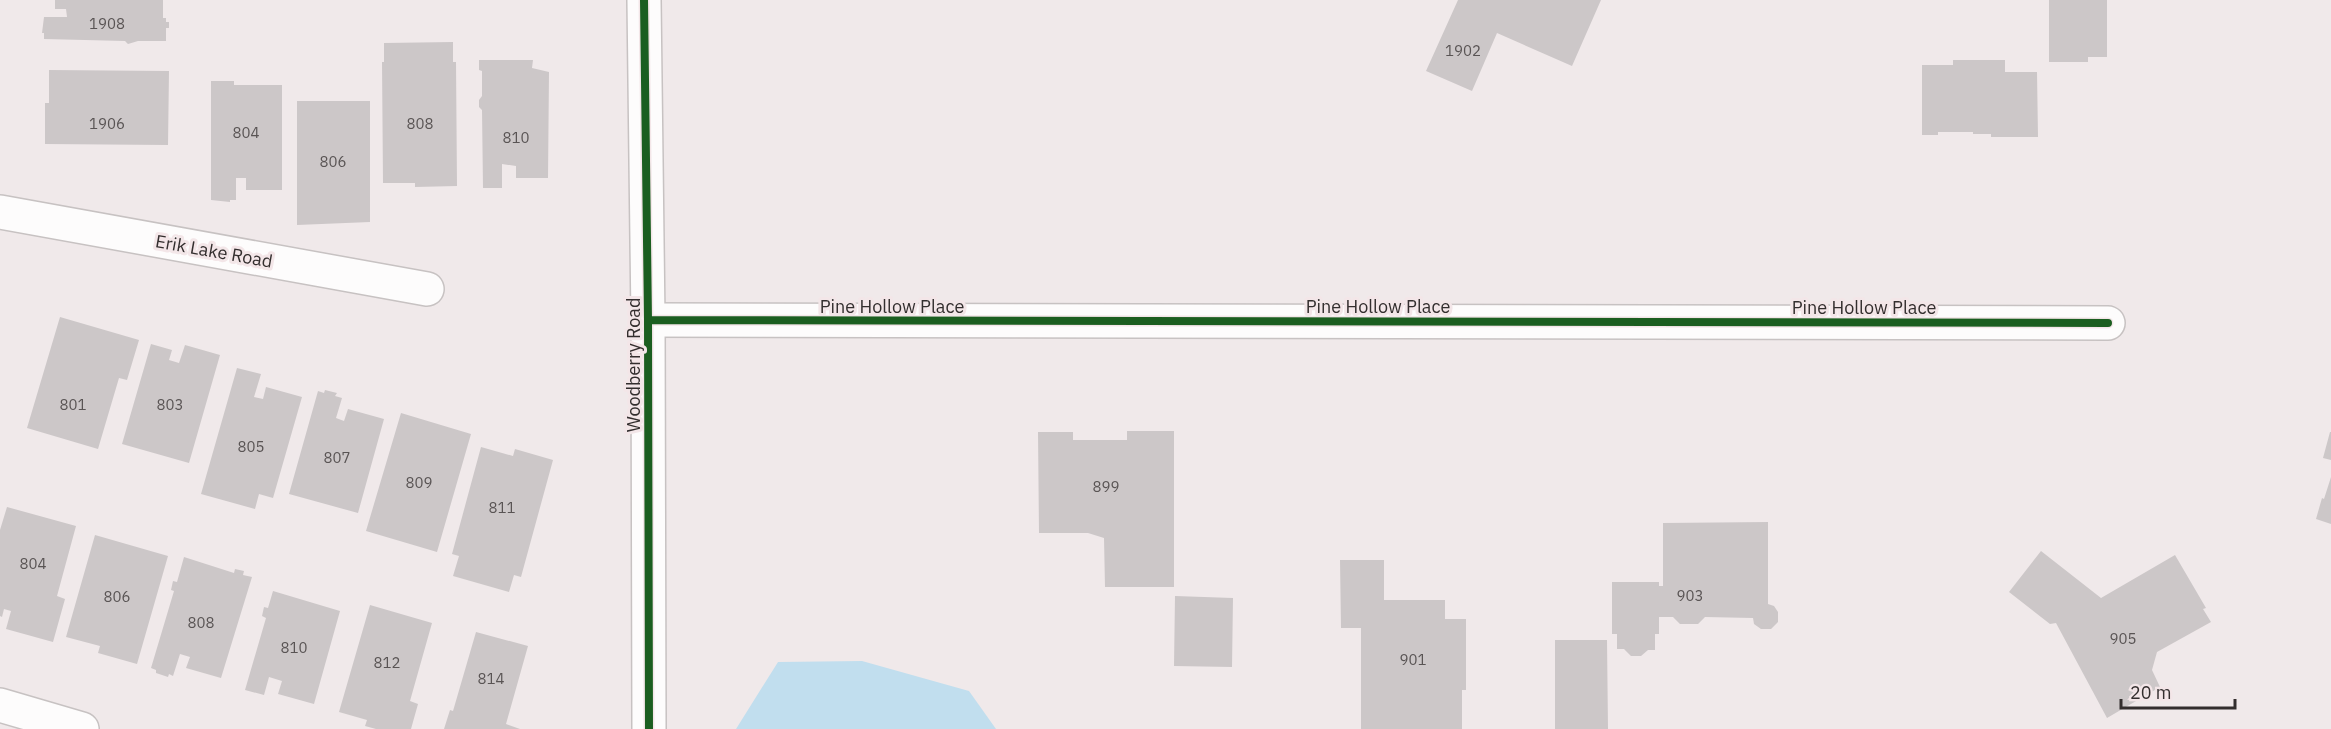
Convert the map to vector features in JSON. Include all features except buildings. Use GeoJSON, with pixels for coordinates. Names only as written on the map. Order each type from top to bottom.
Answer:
{"type":"FeatureCollection","features":[{"type":"Feature","properties":{"kind":"street","name":"Woodberry Road"},"geometry":{"type":"LineString","coordinates":[[644,0],[648,320],[649,729]]}},
{"type":"Feature","properties":{"kind":"street","name":"Erik Lake Road"},"geometry":{"type":"LineString","coordinates":[[0,212],[427,289]]}},
{"type":"Feature","properties":{"kind":"street","name":"Pine Hollow Place"},"geometry":{"type":"LineString","coordinates":[[648,320],[2108,323]]}},
{"type":"Feature","properties":{"kind":"street"},"geometry":{"type":"LineString","coordinates":[[0,705],[82,729]]}},
{"type":"Feature","properties":{"kind":"water"},"geometry":{"type":"Polygon","coordinates":[[[862,661],[969,691],[996,729],[736,729],[778,662],[862,661]]]}},
{"type":"Feature","properties":{"kind":"cycle path"},"geometry":{"type":"LineString","coordinates":[[644,0],[648,320],[649,729]]}},
{"type":"Feature","properties":{"kind":"cycle path"},"geometry":{"type":"LineString","coordinates":[[648,320],[2108,323]]}}]}
